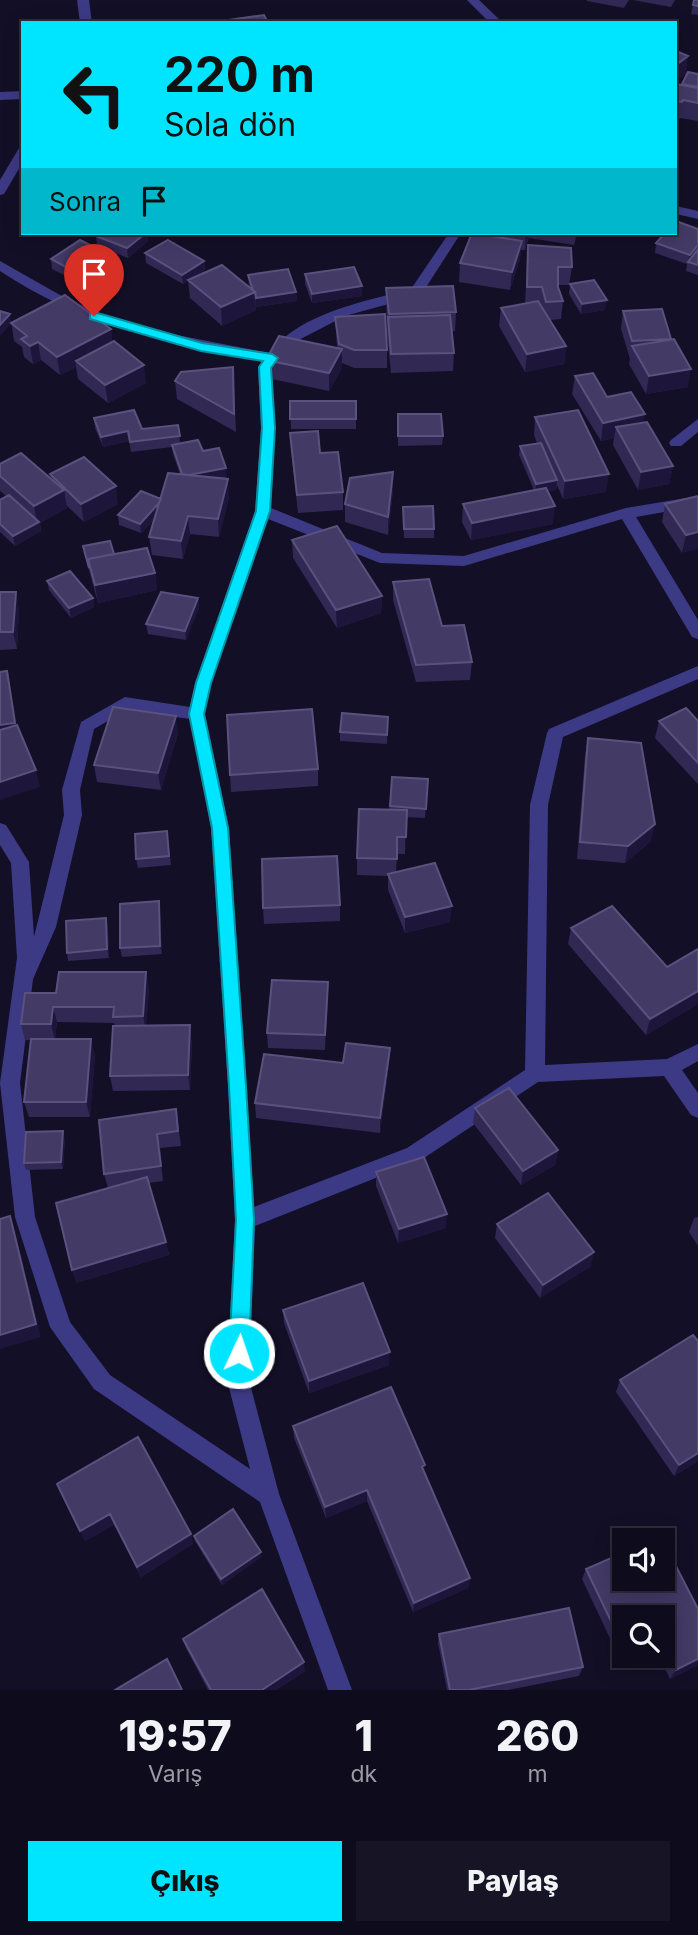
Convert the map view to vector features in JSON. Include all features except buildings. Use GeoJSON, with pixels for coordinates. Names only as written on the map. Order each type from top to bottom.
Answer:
{"type":"FeatureCollection","features":[{"type":"Feature","properties":{"kind":"street"},"geometry":{"type":"LineString","coordinates":[[83,0],[86,21]]}},
{"type":"Feature","properties":{"kind":"street"},"geometry":{"type":"LineString","coordinates":[[473,0],[495,21]]}},
{"type":"Feature","properties":{"kind":"street"},"geometry":{"type":"LineString","coordinates":[[0,96],[21,95]]}},
{"type":"Feature","properties":{"kind":"street"},"geometry":{"type":"LineString","coordinates":[[0,191],[21,154]]}},
{"type":"Feature","properties":{"kind":"street"},"geometry":{"type":"LineString","coordinates":[[677,210],[698,215]]}},
{"type":"Feature","properties":{"kind":"street"},"geometry":{"type":"LineString","coordinates":[[340,1690],[268,1494],[238,1380],[245,1220],[220,828],[197,714],[203,683],[263,511],[268,428],[265,367],[286,341],[340,313],[416,292],[454,235]]}},
{"type":"Feature","properties":{"kind":"street"},"geometry":{"type":"LineString","coordinates":[[0,265],[28,286],[94,316],[201,347],[272,358]]}},
{"type":"Feature","properties":{"kind":"street"},"geometry":{"type":"LineString","coordinates":[[676,443],[698,424]]}},
{"type":"Feature","properties":{"kind":"street"},"geometry":{"type":"LineString","coordinates":[[263,511],[380,558],[464,561],[626,513],[698,501]]}},
{"type":"Feature","properties":{"kind":"street"},"geometry":{"type":"LineString","coordinates":[[626,513],[698,633]]}},
{"type":"Feature","properties":{"kind":"street"},"geometry":{"type":"LineString","coordinates":[[535,1074],[539,805],[555,733],[698,672]]}},
{"type":"Feature","properties":{"kind":"street"},"geometry":{"type":"LineString","coordinates":[[22,989],[47,927],[73,815],[71,790],[87,726],[125,703],[197,714]]}},
{"type":"Feature","properties":{"kind":"street"},"geometry":{"type":"LineString","coordinates":[[0,830],[20,862],[26,958],[5,1084],[25,1217],[61,1326],[102,1382],[268,1494]]}},
{"type":"Feature","properties":{"kind":"street"},"geometry":{"type":"LineString","coordinates":[[245,1220],[414,1154],[535,1074],[669,1067],[698,1052]]}},
{"type":"Feature","properties":{"kind":"street"},"geometry":{"type":"LineString","coordinates":[[669,1067],[698,1109]]}},
{"type":"Feature","properties":{"kind":"route"},"geometry":{"type":"LineString","coordinates":[[94,316],[201,347],[272,358],[265,367],[268,428],[263,511],[203,683],[197,714],[220,828],[238,1086],[245,1220],[239,1353]]}}]}
